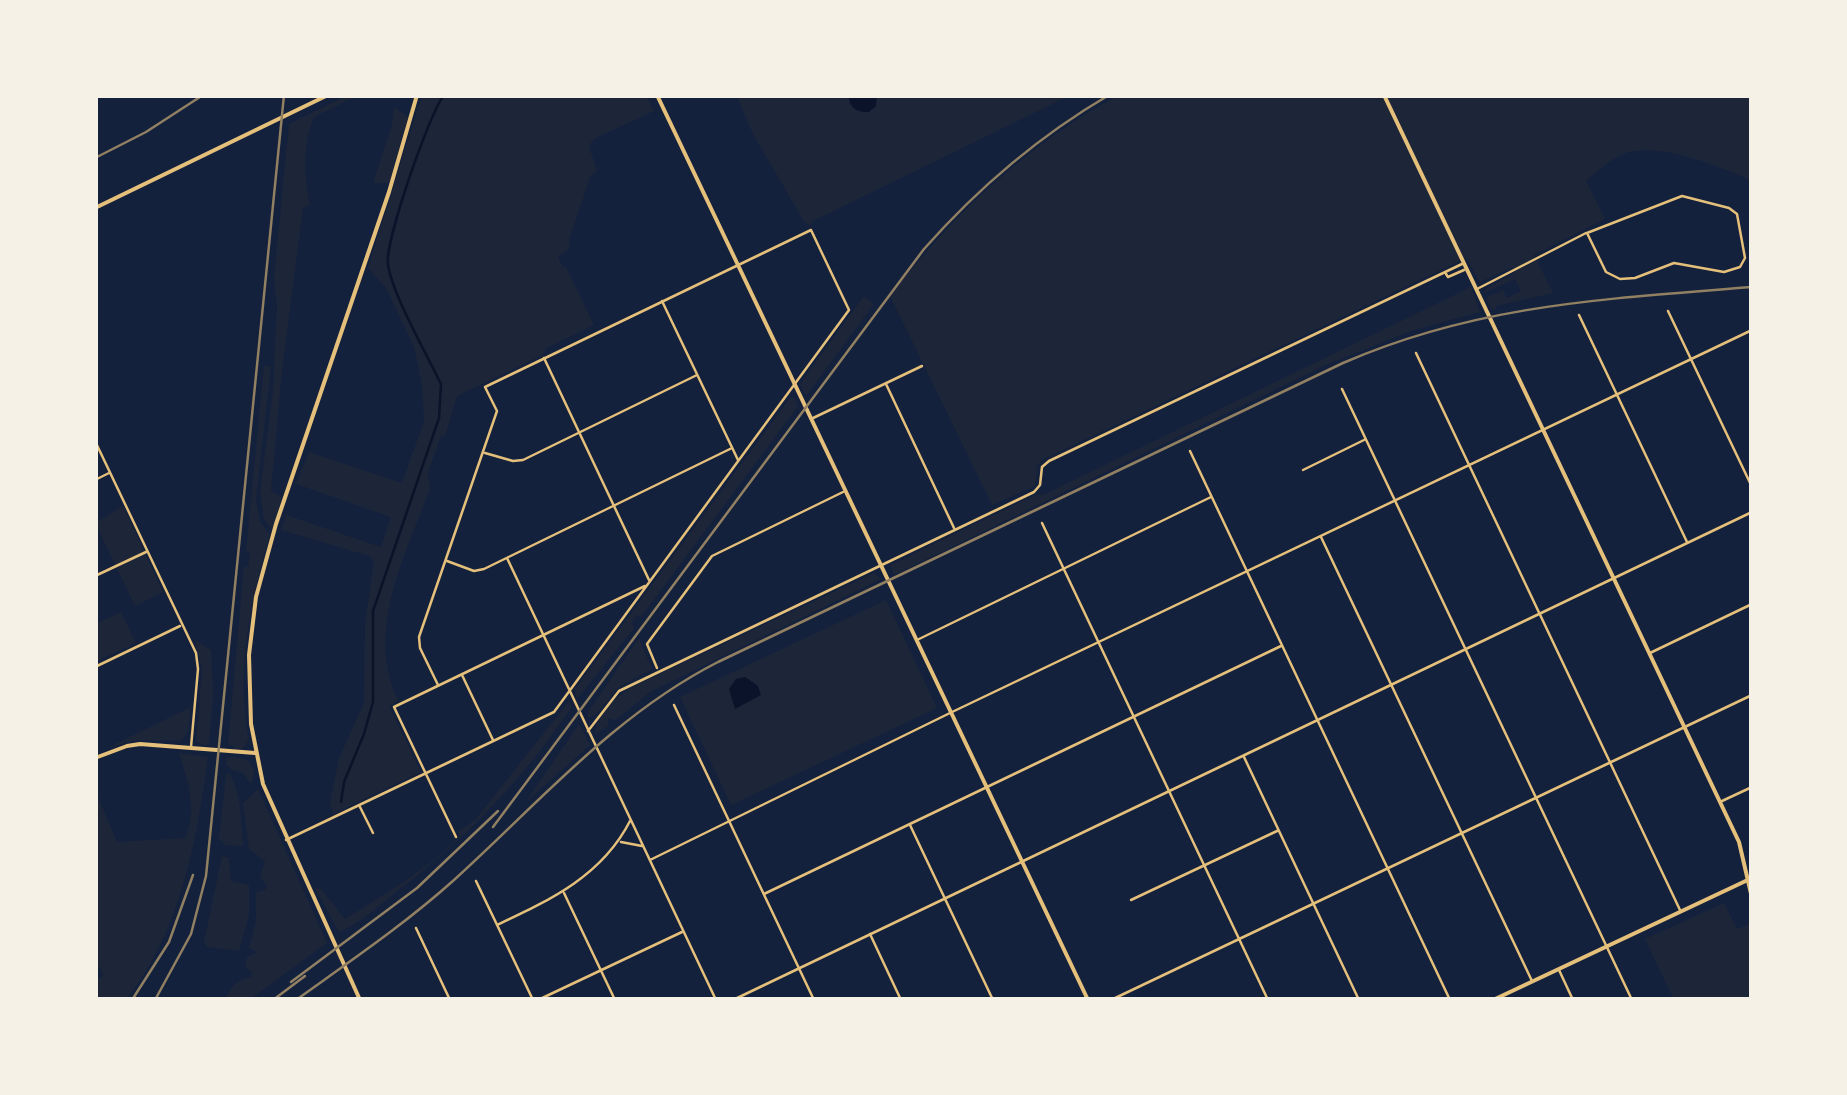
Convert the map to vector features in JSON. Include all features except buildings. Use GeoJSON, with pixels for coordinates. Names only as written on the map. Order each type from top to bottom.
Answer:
{"type":"FeatureCollection","features":[{"type":"Feature","properties":{"kind":"street"},"geometry":{"type":"LineString","coordinates":[[95,208],[328,95]]}},
{"type":"Feature","properties":{"kind":"street"},"geometry":{"type":"LineString","coordinates":[[360,1000],[267,798],[255,753],[248,682],[256,598],[276,524],[418,95]]}},
{"type":"Feature","properties":{"kind":"street"},"geometry":{"type":"LineString","coordinates":[[657,95],[1088,1000]]}},
{"type":"Feature","properties":{"kind":"street"},"geometry":{"type":"LineString","coordinates":[[1384,95],[1739,842],[1752,898]]}},
{"type":"Feature","properties":{"kind":"street"},"geometry":{"type":"LineString","coordinates":[[1476,290],[1587,233],[1618,218],[1648,211],[1670,199],[1690,197],[1737,214],[1746,258],[1740,266],[1724,272],[1674,264],[1620,279],[1606,272],[1587,233]]}},
{"type":"Feature","properties":{"kind":"street"},"geometry":{"type":"LineString","coordinates":[[286,840],[554,712],[849,310],[811,230],[485,387],[497,411],[419,636],[420,648],[438,685]]}},
{"type":"Feature","properties":{"kind":"street"},"geometry":{"type":"LineString","coordinates":[[588,731],[620,691],[658,670],[1034,492],[1040,485],[1042,467],[1049,461],[1465,266]]}},
{"type":"Feature","properties":{"kind":"street"},"geometry":{"type":"LineString","coordinates":[[662,301],[738,461]]}},
{"type":"Feature","properties":{"kind":"street"},"geometry":{"type":"LineString","coordinates":[[1668,310],[1752,487]]}},
{"type":"Feature","properties":{"kind":"street"},"geometry":{"type":"LineString","coordinates":[[1579,315],[1688,543]]}},
{"type":"Feature","properties":{"kind":"street"},"geometry":{"type":"LineString","coordinates":[[650,860],[1752,330]]}},
{"type":"Feature","properties":{"kind":"street"},"geometry":{"type":"LineString","coordinates":[[1416,352],[1680,912]]}},
{"type":"Feature","properties":{"kind":"street"},"geometry":{"type":"LineString","coordinates":[[544,358],[650,583]]}},
{"type":"Feature","properties":{"kind":"street"},"geometry":{"type":"LineString","coordinates":[[811,419],[922,366]]}},
{"type":"Feature","properties":{"kind":"street"},"geometry":{"type":"LineString","coordinates":[[484,452],[519,462],[697,375]]}},
{"type":"Feature","properties":{"kind":"street"},"geometry":{"type":"LineString","coordinates":[[886,384],[955,529]]}},
{"type":"Feature","properties":{"kind":"street"},"geometry":{"type":"LineString","coordinates":[[1342,388],[1632,1000]]}},
{"type":"Feature","properties":{"kind":"street"},"geometry":{"type":"LineString","coordinates":[[1302,470],[1366,439]]}},
{"type":"Feature","properties":{"kind":"street"},"geometry":{"type":"LineString","coordinates":[[95,440],[198,662],[191,749]]}},
{"type":"Feature","properties":{"kind":"street"},"geometry":{"type":"LineString","coordinates":[[445,560],[474,571],[732,448]]}},
{"type":"Feature","properties":{"kind":"street"},"geometry":{"type":"LineString","coordinates":[[1190,450],[1450,1000]]}},
{"type":"Feature","properties":{"kind":"street"},"geometry":{"type":"LineString","coordinates":[[95,480],[110,473]]}},
{"type":"Feature","properties":{"kind":"street"},"geometry":{"type":"LineString","coordinates":[[658,670],[647,644],[712,556],[845,491]]}},
{"type":"Feature","properties":{"kind":"street"},"geometry":{"type":"LineString","coordinates":[[916,640],[1212,496]]}},
{"type":"Feature","properties":{"kind":"street"},"geometry":{"type":"LineString","coordinates":[[733,1000],[1752,512]]}},
{"type":"Feature","properties":{"kind":"street"},"geometry":{"type":"LineString","coordinates":[[1042,523],[1268,1000]]}},
{"type":"Feature","properties":{"kind":"street"},"geometry":{"type":"LineString","coordinates":[[1320,536],[1532,981]]}},
{"type":"Feature","properties":{"kind":"street"},"geometry":{"type":"LineString","coordinates":[[95,576],[147,551]]}},
{"type":"Feature","properties":{"kind":"street"},"geometry":{"type":"LineString","coordinates":[[506,558],[716,1000]]}},
{"type":"Feature","properties":{"kind":"street"},"geometry":{"type":"LineString","coordinates":[[456,838],[394,707],[650,583]]}},
{"type":"Feature","properties":{"kind":"street"},"geometry":{"type":"LineString","coordinates":[[1649,653],[1752,604]]}},
{"type":"Feature","properties":{"kind":"street"},"geometry":{"type":"LineString","coordinates":[[95,667],[182,625]]}},
{"type":"Feature","properties":{"kind":"street"},"geometry":{"type":"LineString","coordinates":[[764,894],[1282,645]]}},
{"type":"Feature","properties":{"kind":"street"},"geometry":{"type":"LineString","coordinates":[[462,674],[494,741]]}},
{"type":"Feature","properties":{"kind":"street"},"geometry":{"type":"LineString","coordinates":[[1110,1000],[1752,695]]}},
{"type":"Feature","properties":{"kind":"street"},"geometry":{"type":"LineString","coordinates":[[674,704],[814,1000]]}},
{"type":"Feature","properties":{"kind":"street"},"geometry":{"type":"LineString","coordinates":[[95,758],[140,744],[255,753]]}},
{"type":"Feature","properties":{"kind":"street"},"geometry":{"type":"LineString","coordinates":[[1243,756],[1359,1000]]}},
{"type":"Feature","properties":{"kind":"street"},"geometry":{"type":"LineString","coordinates":[[1720,802],[1752,787]]}},
{"type":"Feature","properties":{"kind":"street"},"geometry":{"type":"LineString","coordinates":[[360,805],[373,833]]}},
{"type":"Feature","properties":{"kind":"street"},"geometry":{"type":"LineString","coordinates":[[497,925],[564,893],[619,842],[630,820]]}},
{"type":"Feature","properties":{"kind":"street"},"geometry":{"type":"LineString","coordinates":[[909,823],[993,1000]]}},
{"type":"Feature","properties":{"kind":"street"},"geometry":{"type":"LineString","coordinates":[[1131,900],[1278,830]]}},
{"type":"Feature","properties":{"kind":"street"},"geometry":{"type":"LineString","coordinates":[[619,842],[644,846]]}},
{"type":"Feature","properties":{"kind":"street"},"geometry":{"type":"LineString","coordinates":[[1493,1000],[1750,879]]}},
{"type":"Feature","properties":{"kind":"street"},"geometry":{"type":"LineString","coordinates":[[476,881],[535,1000],[684,931]]}},
{"type":"Feature","properties":{"kind":"street"},"geometry":{"type":"LineString","coordinates":[[564,893],[615,1000]]}},
{"type":"Feature","properties":{"kind":"street"},"geometry":{"type":"LineString","coordinates":[[416,928],[450,1000]]}},
{"type":"Feature","properties":{"kind":"street"},"geometry":{"type":"LineString","coordinates":[[870,934],[901,1000]]}},
{"type":"Feature","properties":{"kind":"street"},"geometry":{"type":"LineString","coordinates":[[1558,969],[1573,1000]]}},
{"type":"Feature","properties":{"kind":"shaded area"},"geometry":{"type":"Polygon","coordinates":[[[348,95],[359,95],[314,117],[307,139],[305,171],[310,205],[303,208],[282,370],[271,491],[282,497],[272,530],[264,519],[260,492],[273,391],[277,305],[274,278],[289,124],[348,95]]]}},
{"type":"Feature","properties":{"kind":"shaded area"},"geometry":{"type":"Polygon","coordinates":[[[422,95],[646,95],[654,111],[594,139],[589,146],[597,171],[591,175],[569,240],[570,248],[558,257],[594,325],[546,348],[543,355],[457,396],[445,436],[441,435],[428,473],[430,489],[400,567],[387,621],[389,674],[398,700],[389,706],[421,772],[333,814],[330,803],[339,758],[364,703],[365,624],[374,562],[369,556],[281,530],[286,515],[381,547],[391,517],[296,484],[309,452],[402,483],[424,421],[414,347],[386,288],[368,268],[422,95]]]}},
{"type":"Feature","properties":{"kind":"shaded area"},"geometry":{"type":"Polygon","coordinates":[[[736,95],[1071,95],[811,222],[812,225],[805,223],[753,134],[736,95]]]}},
{"type":"Feature","properties":{"kind":"shaded area"},"geometry":{"type":"Polygon","coordinates":[[[849,95],[877,95],[876,106],[869,112],[857,110],[849,95]]]}},
{"type":"Feature","properties":{"kind":"shaded area"},"geometry":{"type":"Polygon","coordinates":[[[1119,95],[1752,95],[1752,181],[1673,153],[1640,150],[1620,155],[1586,181],[1605,219],[1534,255],[1553,293],[1491,310],[1486,298],[1503,290],[1507,298],[1521,291],[1515,279],[1484,293],[1515,273],[1513,267],[1480,282],[1466,258],[1042,460],[1037,466],[1035,486],[992,505],[890,296],[940,237],[994,183],[1054,136],[1119,95]]]}},
{"type":"Feature","properties":{"kind":"shaded area"},"geometry":{"type":"Polygon","coordinates":[[[394,107],[408,117],[389,183],[373,183],[392,125],[394,107]]]}},
{"type":"Feature","properties":{"kind":"shaded area"},"geometry":{"type":"Polygon","coordinates":[[[1471,287],[1480,312],[1414,330],[1328,364],[894,575],[890,565],[1471,287]]]}},
{"type":"Feature","properties":{"kind":"shaded area"},"geometry":{"type":"Polygon","coordinates":[[[864,296],[874,304],[806,396],[800,384],[864,296]]]}},
{"type":"Feature","properties":{"kind":"shaded area"},"geometry":{"type":"Polygon","coordinates":[[[264,366],[271,366],[256,499],[260,522],[270,534],[244,662],[249,740],[242,749],[234,749],[228,745],[244,566],[248,567],[250,552],[246,551],[264,366]]]}},
{"type":"Feature","properties":{"kind":"shaded area"},"geometry":{"type":"Polygon","coordinates":[[[790,398],[795,398],[798,406],[577,699],[575,689],[790,398]]]}},
{"type":"Feature","properties":{"kind":"shaded area"},"geometry":{"type":"Polygon","coordinates":[[[123,506],[163,592],[135,606],[95,523],[123,506]]]}},
{"type":"Feature","properties":{"kind":"shaded area"},"geometry":{"type":"Polygon","coordinates":[[[874,573],[881,579],[650,692],[616,720],[608,718],[608,726],[595,735],[602,713],[632,687],[874,573]]]}},
{"type":"Feature","properties":{"kind":"shaded area"},"geometry":{"type":"Polygon","coordinates":[[[886,600],[937,708],[731,805],[680,697],[886,600]]]}},
{"type":"Feature","properties":{"kind":"shaded area"},"geometry":{"type":"Polygon","coordinates":[[[121,612],[136,643],[95,662],[95,624],[121,612]]]}},
{"type":"Feature","properties":{"kind":"shaded area"},"geometry":{"type":"Polygon","coordinates":[[[639,638],[652,669],[620,686],[588,718],[588,712],[639,638]]]}},
{"type":"Feature","properties":{"kind":"shaded area"},"geometry":{"type":"Polygon","coordinates":[[[195,640],[211,650],[213,695],[206,746],[196,741],[202,670],[195,640]]]}},
{"type":"Feature","properties":{"kind":"shaded area"},"geometry":{"type":"Polygon","coordinates":[[[745,677],[758,686],[761,695],[735,709],[729,689],[736,679],[745,677]]]}},
{"type":"Feature","properties":{"kind":"shaded area"},"geometry":{"type":"Polygon","coordinates":[[[569,701],[571,708],[533,760],[491,807],[422,872],[376,909],[339,932],[315,888],[321,889],[345,919],[420,871],[476,819],[569,701]]]}},
{"type":"Feature","properties":{"kind":"shaded area"},"geometry":{"type":"Polygon","coordinates":[[[191,707],[188,732],[181,741],[139,740],[109,747],[191,707]]]}},
{"type":"Feature","properties":{"kind":"shaded area"},"geometry":{"type":"Polygon","coordinates":[[[579,724],[590,745],[525,803],[579,724]]]}},
{"type":"Feature","properties":{"kind":"shaded area"},"geometry":{"type":"Polygon","coordinates":[[[179,753],[208,757],[198,822],[173,915],[145,973],[126,1000],[95,1000],[95,981],[103,976],[100,967],[95,968],[95,790],[117,842],[185,838],[191,806],[179,753]]]}},
{"type":"Feature","properties":{"kind":"shaded area"},"geometry":{"type":"Polygon","coordinates":[[[233,756],[248,760],[254,770],[253,781],[250,783],[243,773],[226,765],[226,759],[233,756]]]}},
{"type":"Feature","properties":{"kind":"shaded area"},"geometry":{"type":"Polygon","coordinates":[[[229,773],[239,799],[243,846],[225,845],[219,839],[229,773]]]}},
{"type":"Feature","properties":{"kind":"shaded area"},"geometry":{"type":"Polygon","coordinates":[[[258,789],[327,943],[249,1000],[225,1000],[235,984],[251,977],[252,972],[245,968],[247,957],[258,952],[249,948],[256,921],[256,892],[267,886],[260,877],[265,861],[249,849],[243,803],[258,789]]]}},
{"type":"Feature","properties":{"kind":"shaded area"},"geometry":{"type":"Polygon","coordinates":[[[222,856],[229,858],[231,881],[249,885],[249,916],[239,951],[207,947],[204,942],[222,856]]]}},
{"type":"Feature","properties":{"kind":"shaded area"},"geometry":{"type":"Polygon","coordinates":[[[1724,903],[1737,929],[1752,923],[1752,1000],[1674,1000],[1645,939],[1724,903]]]}},
{"type":"Feature","properties":{"kind":"waterway"},"geometry":{"type":"LineString","coordinates":[[341,802],[344,782],[373,702],[373,611],[439,418],[441,384],[402,307],[388,264],[409,178],[444,95]]}},
{"type":"Feature","properties":{"kind":"railway"},"geometry":{"type":"LineString","coordinates":[[95,158],[146,132],[203,95]]}},
{"type":"Feature","properties":{"kind":"railway"},"geometry":{"type":"LineString","coordinates":[[155,1000],[191,934],[206,876],[284,95]]}},
{"type":"Feature","properties":{"kind":"railway"},"geometry":{"type":"LineString","coordinates":[[493,827],[924,249],[1010,165],[1109,95]]}},
{"type":"Feature","properties":{"kind":"railway"},"geometry":{"type":"LineString","coordinates":[[296,1000],[435,896],[611,734],[680,683],[718,662],[1343,363],[1394,343],[1544,307],[1752,287]]}},
{"type":"Feature","properties":{"kind":"railway"},"geometry":{"type":"LineString","coordinates":[[291,982],[417,888],[498,811]]}},
{"type":"Feature","properties":{"kind":"railway"},"geometry":{"type":"LineString","coordinates":[[132,1000],[169,942],[193,875]]}},
{"type":"Feature","properties":{"kind":"railway"},"geometry":{"type":"LineString","coordinates":[[273,1000],[305,976]]}}]}
